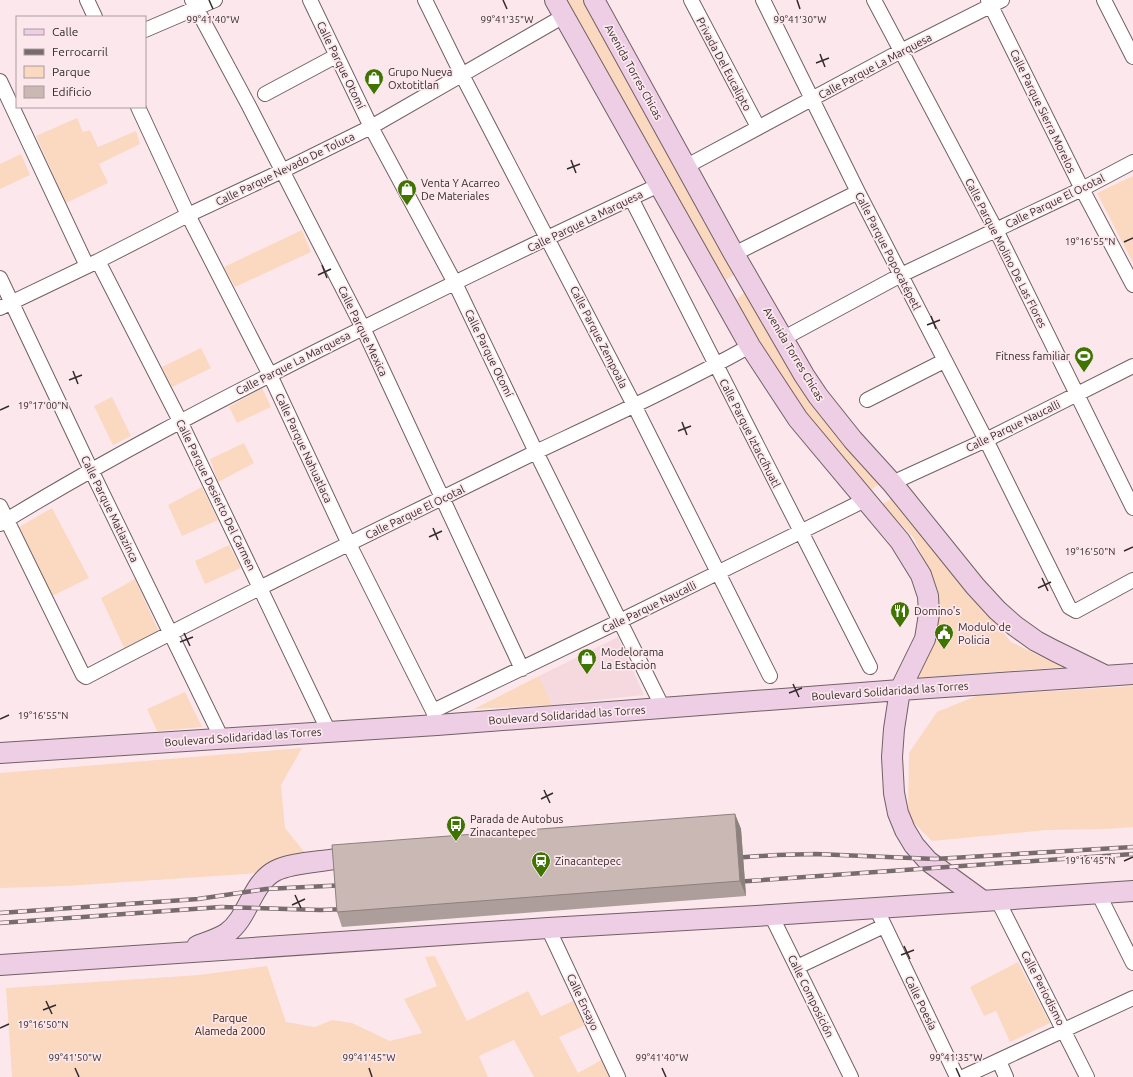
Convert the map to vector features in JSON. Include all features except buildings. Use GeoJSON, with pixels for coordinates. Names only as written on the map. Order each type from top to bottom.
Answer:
{"type":"FeatureCollection","features":[{"type":"Feature","properties":{"kind":"main road","name":"Avenida Torres Chicas"},"geometry":{"type":"LineString","coordinates":[[594,0],[734,254],[784,338],[804,375],[818,396],[853,440],[892,483],[996,610],[1015,626],[1055,652],[1105,676]]}},
{"type":"Feature","properties":{"kind":"main road"},"geometry":{"type":"LineString","coordinates":[[560,8],[750,346],[798,419],[900,541],[921,575],[928,596],[929,614],[925,639],[900,690],[894,729],[892,757],[894,793],[898,813],[905,830],[914,845],[928,861],[991,901]]}},
{"type":"Feature","properties":{"kind":"main road"},"geometry":{"type":"LineString","coordinates":[[721,295],[729,285],[743,278],[748,278]]}},
{"type":"Feature","properties":{"kind":"main road"},"geometry":{"type":"LineString","coordinates":[[865,500],[881,494],[892,483]]}},
{"type":"Feature","properties":{"kind":"main road","name":"Boulevard Solidaridad las Torres"},"geometry":{"type":"LineString","coordinates":[[0,752],[328,732],[435,718],[663,708],[1133,674]]}},
{"type":"Feature","properties":{"kind":"main road"},"geometry":{"type":"LineString","coordinates":[[178,953],[217,939],[228,932],[237,923],[258,886],[269,875],[283,868],[335,859]]}},
{"type":"Feature","properties":{"kind":"main road"},"geometry":{"type":"LineString","coordinates":[[0,965],[548,928],[771,916],[880,917],[991,901],[1133,891]]}},
{"type":"Feature","properties":{"kind":"street"},"geometry":{"type":"LineString","coordinates":[[87,0],[95,16]]}},
{"type":"Feature","properties":{"kind":"street"},"geometry":{"type":"LineString","coordinates":[[146,29],[194,4],[215,0]]}},
{"type":"Feature","properties":{"kind":"street","name":"Calle Parque Otomí"},"geometry":{"type":"LineString","coordinates":[[310,0],[371,127],[455,283],[536,452],[663,708]]}},
{"type":"Feature","properties":{"kind":"street","name":"Calle Parque Zempoala"},"geometry":{"type":"LineString","coordinates":[[425,0],[462,75],[634,405],[770,676]]}},
{"type":"Feature","properties":{"kind":"street","name":"Privada Del Eucalipto"},"geometry":{"type":"LineString","coordinates":[[691,0],[758,127]]}},
{"type":"Feature","properties":{"kind":"street","name":"Calle Parque Popocatépetl"},"geometry":{"type":"LineString","coordinates":[[763,0],[858,192],[986,440],[1069,607],[1076,611],[1133,580]]}},
{"type":"Feature","properties":{"kind":"street","name":"Calle Parque Molino De Las Flores"},"geometry":{"type":"LineString","coordinates":[[874,0],[996,230],[1133,508]]}},
{"type":"Feature","properties":{"kind":"street"},"geometry":{"type":"LineString","coordinates":[[1104,0],[1133,57]]}},
{"type":"Feature","properties":{"kind":"street","name":"Calle Parque La Marquesa"},"geometry":{"type":"LineString","coordinates":[[685,167],[994,2]]}},
{"type":"Feature","properties":{"kind":"street","name":"Calle Parque Sierra Morelos"},"geometry":{"type":"LineString","coordinates":[[994,2],[1082,189],[1133,285]]}},
{"type":"Feature","properties":{"kind":"street","name":"Calle Parque Mexica"},"geometry":{"type":"LineString","coordinates":[[194,4],[363,328],[522,669]]}},
{"type":"Feature","properties":{"kind":"street","name":"Calle Parque Nevado De Toluca"},"geometry":{"type":"LineString","coordinates":[[6,306],[188,215],[371,127],[462,75],[560,8]]}},
{"type":"Feature","properties":{"kind":"street"},"geometry":{"type":"LineString","coordinates":[[265,94],[336,56]]}},
{"type":"Feature","properties":{"kind":"street","name":"Calle Parque Desierto Del Carmen"},"geometry":{"type":"LineString","coordinates":[[0,81],[92,263],[180,421],[261,588],[328,732]]}},
{"type":"Feature","properties":{"kind":"street","name":"Calle Parque Nahuatlaca"},"geometry":{"type":"LineString","coordinates":[[138,108],[188,215],[270,375],[349,544],[435,718]]}},
{"type":"Feature","properties":{"kind":"street","name":"Calle Parque El Ocotal"},"geometry":{"type":"LineString","coordinates":[[784,338],[901,275],[1082,189],[1133,162]]}},
{"type":"Feature","properties":{"kind":"street","name":"Calle Parque La Marquesa"},"geometry":{"type":"LineString","coordinates":[[4,522],[91,470],[180,421],[363,328],[659,185]]}},
{"type":"Feature","properties":{"kind":"street"},"geometry":{"type":"LineString","coordinates":[[734,254],[858,192]]}},
{"type":"Feature","properties":{"kind":"street","name":"Calle Parque Iztaccíhuatl"},"geometry":{"type":"LineString","coordinates":[[631,198],[870,667]]}},
{"type":"Feature","properties":{"kind":"street","name":"Calle Parque Matlazinca"},"geometry":{"type":"LineString","coordinates":[[0,278],[6,306],[91,470],[222,739]]}},
{"type":"Feature","properties":{"kind":"street","name":"Calle Parque El Ocotal"},"geometry":{"type":"LineString","coordinates":[[4,522],[83,675],[86,677],[349,544],[716,365],[750,346]]}},
{"type":"Feature","properties":{"kind":"street"},"geometry":{"type":"LineString","coordinates":[[867,400],[944,361]]}},
{"type":"Feature","properties":{"kind":"street","name":"Calle Parque Naucalli"},"geometry":{"type":"LineString","coordinates":[[892,483],[986,440],[1133,366]]}},
{"type":"Feature","properties":{"kind":"street","name":"Calle Parque Naucalli"},"geometry":{"type":"LineString","coordinates":[[435,718],[522,669],[865,500]]}},
{"type":"Feature","properties":{"kind":"street"},"geometry":{"type":"LineString","coordinates":[[0,506],[4,522]]}},
{"type":"Feature","properties":{"kind":"street"},"geometry":{"type":"LineString","coordinates":[[1098,893],[1133,963]]}},
{"type":"Feature","properties":{"kind":"street","name":"Calle Periodismo"},"geometry":{"type":"LineString","coordinates":[[991,901],[1065,1030],[1087,1077]]}},
{"type":"Feature","properties":{"kind":"street","name":"Calle Composición"},"geometry":{"type":"LineString","coordinates":[[771,916],[850,1077]]}},
{"type":"Feature","properties":{"kind":"street"},"geometry":{"type":"LineString","coordinates":[[797,967],[880,917]]}},
{"type":"Feature","properties":{"kind":"street","name":"Calle Poesía"},"geometry":{"type":"LineString","coordinates":[[880,917],[957,1077]]}},
{"type":"Feature","properties":{"kind":"street","name":"Calle Ensayo"},"geometry":{"type":"LineString","coordinates":[[548,928],[618,1077]]}},
{"type":"Feature","properties":{"kind":"street"},"geometry":{"type":"LineString","coordinates":[[963,1077],[1133,998]]}},
{"type":"Feature","properties":{"kind":"street"},"geometry":{"type":"LineString","coordinates":[[998,1061],[1006,1077]]}},
{"type":"Feature","properties":{"kind":"shaded area"},"geometry":{"type":"Polygon","coordinates":[[[618,637],[644,695],[552,705],[539,676],[618,637]]]}},
{"type":"Feature","properties":{"kind":"green space"},"geometry":{"type":"Polygon","coordinates":[[[567,0],[585,0],[737,273],[724,281],[567,0]]]}},
{"type":"Feature","properties":{"kind":"green space"},"geometry":{"type":"Polygon","coordinates":[[[77,118],[83,132],[90,130],[98,147],[136,131],[140,144],[99,164],[108,183],[66,203],[36,136],[77,118]]]}},
{"type":"Feature","properties":{"kind":"green space"},"geometry":{"type":"Polygon","coordinates":[[[21,154],[30,175],[0,189],[0,164],[21,154]]]}},
{"type":"Feature","properties":{"kind":"green space"},"geometry":{"type":"Polygon","coordinates":[[[1133,176],[1133,263],[1097,193],[1133,176]]]}},
{"type":"Feature","properties":{"kind":"green space"},"geometry":{"type":"Polygon","coordinates":[[[302,230],[311,252],[235,287],[224,267],[302,230]]]}},
{"type":"Feature","properties":{"kind":"green space"},"geometry":{"type":"Polygon","coordinates":[[[746,291],[881,482],[871,490],[804,415],[735,301],[746,291]]]}},
{"type":"Feature","properties":{"kind":"green space"},"geometry":{"type":"Polygon","coordinates":[[[201,348],[211,368],[172,387],[162,367],[201,348]]]}},
{"type":"Feature","properties":{"kind":"green space"},"geometry":{"type":"Polygon","coordinates":[[[262,388],[271,407],[237,423],[229,407],[262,388]]]}},
{"type":"Feature","properties":{"kind":"green space"},"geometry":{"type":"Polygon","coordinates":[[[112,397],[131,436],[113,445],[94,406],[112,397]]]}},
{"type":"Feature","properties":{"kind":"green space"},"geometry":{"type":"Polygon","coordinates":[[[244,443],[254,463],[218,482],[210,459],[244,443]]]}},
{"type":"Feature","properties":{"kind":"green space"},"geometry":{"type":"Polygon","coordinates":[[[202,487],[218,520],[182,536],[168,505],[202,487]]]}},
{"type":"Feature","properties":{"kind":"green space"},"geometry":{"type":"Polygon","coordinates":[[[892,499],[1011,642],[1063,667],[916,678],[937,632],[938,590],[914,538],[882,504],[892,499]]]}},
{"type":"Feature","properties":{"kind":"green space"},"geometry":{"type":"Polygon","coordinates":[[[52,508],[89,578],[52,596],[19,527],[52,508]]]}},
{"type":"Feature","properties":{"kind":"green space"},"geometry":{"type":"Polygon","coordinates":[[[229,545],[241,568],[205,584],[195,561],[229,545]]]}},
{"type":"Feature","properties":{"kind":"green space"},"geometry":{"type":"Polygon","coordinates":[[[135,579],[160,634],[126,652],[101,598],[135,579]]]}},
{"type":"Feature","properties":{"kind":"green space"},"geometry":{"type":"Polygon","coordinates":[[[539,676],[552,705],[474,709],[539,676]]]}},
{"type":"Feature","properties":{"kind":"green space"},"geometry":{"type":"Polygon","coordinates":[[[1133,686],[1133,827],[1046,830],[932,841],[908,817],[909,753],[937,712],[976,696],[1133,686]]]}},
{"type":"Feature","properties":{"kind":"green space"},"geometry":{"type":"Polygon","coordinates":[[[185,692],[202,727],[157,731],[147,709],[185,692]]]}},
{"type":"Feature","properties":{"kind":"green space"},"geometry":{"type":"Polygon","coordinates":[[[302,748],[281,785],[285,828],[318,869],[66,886],[0,888],[0,773],[302,748]]]}},
{"type":"Feature","properties":{"kind":"green space","name":"Parque Alameda 2000"},"geometry":{"type":"Polygon","coordinates":[[[435,956],[467,1021],[528,991],[541,1016],[575,1000],[586,1025],[559,1037],[578,1073],[603,1059],[612,1077],[534,1077],[514,1040],[479,1056],[488,1077],[12,1077],[6,988],[199,975],[267,966],[286,1022],[315,1027],[332,1020],[352,1023],[390,1041],[422,1033],[404,999],[437,986],[425,957],[435,956]]]}},
{"type":"Feature","properties":{"kind":"green space"},"geometry":{"type":"Polygon","coordinates":[[[1018,962],[1050,1023],[1010,1042],[996,1011],[984,1016],[970,987],[1018,962]]]}},
{"type":"Feature","properties":{"kind":"railway"},"geometry":{"type":"LineString","coordinates":[[732,858],[816,854],[935,859],[1133,847]]}},
{"type":"Feature","properties":{"kind":"railway"},"geometry":{"type":"LineString","coordinates":[[734,882],[1133,854]]}},
{"type":"Feature","properties":{"kind":"railway"},"geometry":{"type":"LineString","coordinates":[[0,913],[198,899],[266,889],[347,885]]}},
{"type":"Feature","properties":{"kind":"railway"},"geometry":{"type":"LineString","coordinates":[[0,923],[221,907],[320,910],[347,909]]}},
{"type":"Feature","properties":{"kind":"place","name":"Grupo Nueva Oxtotitlan"},"geometry":{"type":"Point","coordinates":[374,95]}},
{"type":"Feature","properties":{"kind":"place","name":"Venta Y Acarreo De Materiales"},"geometry":{"type":"Point","coordinates":[407,206]}},
{"type":"Feature","properties":{"kind":"place","name":"Fitness familiar"},"geometry":{"type":"Point","coordinates":[1084,373]}},
{"type":"Feature","properties":{"kind":"place","name":"Domino's"},"geometry":{"type":"Point","coordinates":[900,628]}},
{"type":"Feature","properties":{"kind":"place","name":"Modulo de Policia"},"geometry":{"type":"Point","coordinates":[944,650]}},
{"type":"Feature","properties":{"kind":"place","name":"Modelorama La Estacion"},"geometry":{"type":"Point","coordinates":[587,675]}},
{"type":"Feature","properties":{"kind":"place","name":"Parada de Autobus Zinacantepec"},"geometry":{"type":"Point","coordinates":[456,842]}},
{"type":"Feature","properties":{"kind":"place","name":"Zinacantepec"},"geometry":{"type":"Point","coordinates":[541,878]}}]}
